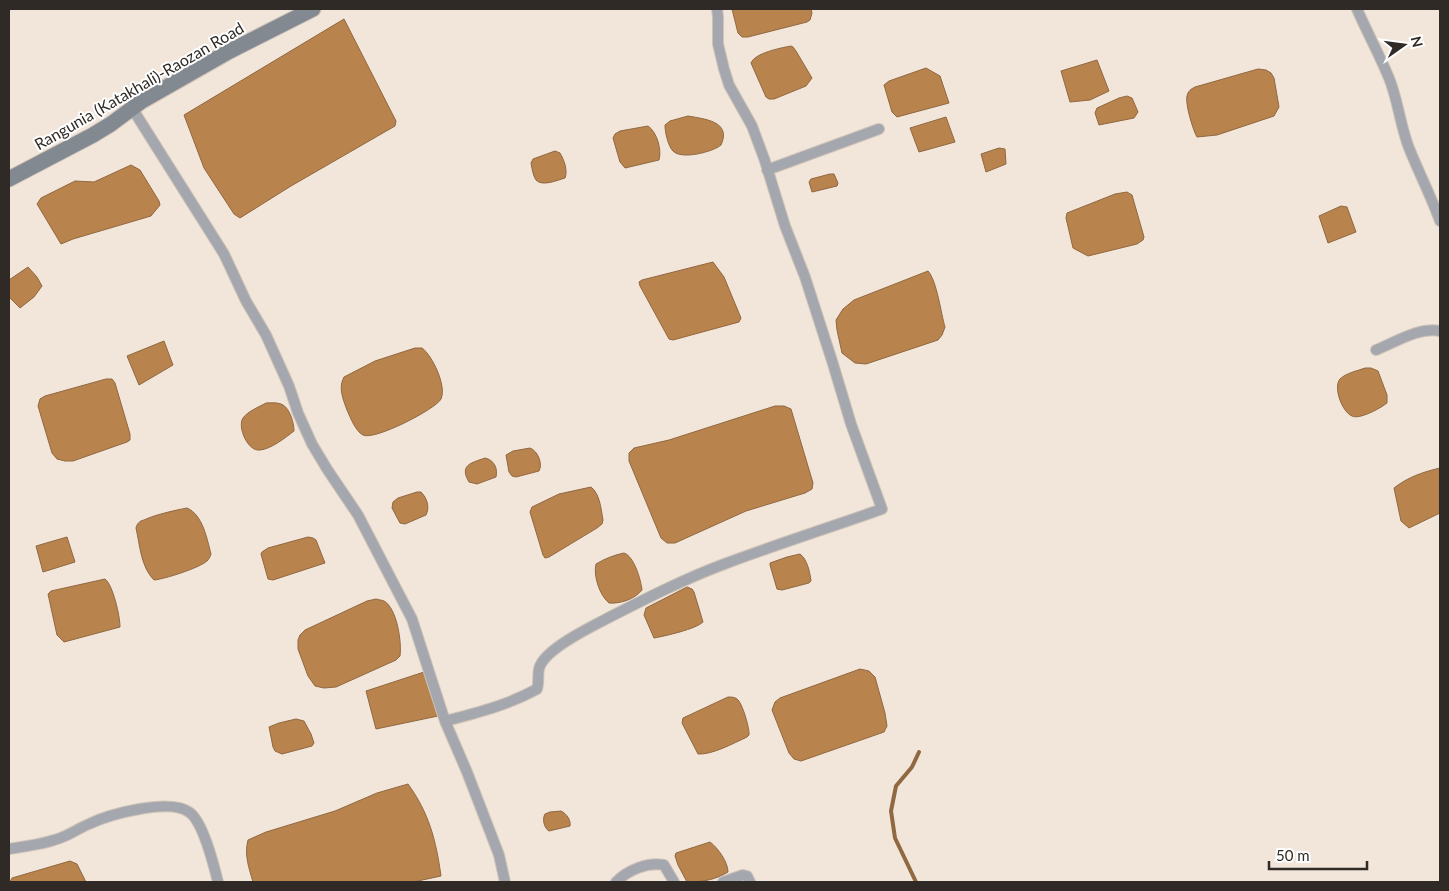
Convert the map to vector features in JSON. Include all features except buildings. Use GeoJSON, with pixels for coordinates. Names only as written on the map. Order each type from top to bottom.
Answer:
{"type":"FeatureCollection","features":[{"type":"Feature","properties":{"kind":"main road","name":"Rangunia (Katakhali)-Raozan Road"},"geometry":{"type":"LineString","coordinates":[[9,179],[93,135],[142,101],[228,52],[313,9]]}},
{"type":"Feature","properties":{"kind":"street"},"geometry":{"type":"LineString","coordinates":[[445,721],[507,703],[537,690],[539,666],[556,648],[579,632],[615,614],[726,563],[882,509],[851,424],[808,286],[785,226],[752,126],[729,85],[718,44],[717,9]]}},
{"type":"Feature","properties":{"kind":"street"},"geometry":{"type":"LineString","coordinates":[[1356,9],[1389,78],[1408,144],[1440,221]]}},
{"type":"Feature","properties":{"kind":"street"},"geometry":{"type":"LineString","coordinates":[[132,108],[224,254],[246,301],[272,348],[312,444],[358,515],[412,619],[445,721],[499,855],[505,882]]}},
{"type":"Feature","properties":{"kind":"street"},"geometry":{"type":"LineString","coordinates":[[767,170],[879,129]]}},
{"type":"Feature","properties":{"kind":"street"},"geometry":{"type":"LineString","coordinates":[[1376,350],[1425,330],[1440,331]]}},
{"type":"Feature","properties":{"kind":"street"},"geometry":{"type":"LineString","coordinates":[[9,849],[53,841],[115,814],[155,806],[176,808],[189,811],[196,819],[210,853],[218,882]]}},
{"type":"Feature","properties":{"kind":"street"},"geometry":{"type":"LineString","coordinates":[[616,882],[633,870],[654,863],[664,864],[674,882]]}},
{"type":"Feature","properties":{"kind":"street"},"geometry":{"type":"LineString","coordinates":[[723,882],[743,875],[747,876],[750,882]]}},
{"type":"Feature","properties":{"kind":"shaded area"},"geometry":{"type":"Polygon","coordinates":[[[732,9],[811,9],[812,13],[810,20],[807,22],[742,37],[738,33],[732,9]]]}},
{"type":"Feature","properties":{"kind":"shaded area"},"geometry":{"type":"Polygon","coordinates":[[[344,19],[396,121],[395,126],[240,218],[234,214],[204,168],[184,115],[344,19]]]}},
{"type":"Feature","properties":{"kind":"shaded area"},"geometry":{"type":"Polygon","coordinates":[[[791,46],[812,78],[806,86],[774,99],[769,99],[766,97],[751,63],[757,56],[791,46]]]}},
{"type":"Feature","properties":{"kind":"shaded area"},"geometry":{"type":"Polygon","coordinates":[[[1097,60],[1109,91],[1090,100],[1070,102],[1061,71],[1097,60]]]}},
{"type":"Feature","properties":{"kind":"shaded area"},"geometry":{"type":"Polygon","coordinates":[[[926,68],[940,76],[949,103],[897,117],[892,112],[884,85],[889,81],[926,68]]]}},
{"type":"Feature","properties":{"kind":"shaded area"},"geometry":{"type":"Polygon","coordinates":[[[1258,69],[1266,70],[1274,78],[1279,107],[1274,116],[1217,135],[1197,137],[1187,105],[1187,96],[1190,90],[1258,69]]]}},
{"type":"Feature","properties":{"kind":"shaded area"},"geometry":{"type":"Polygon","coordinates":[[[1127,96],[1132,98],[1138,112],[1134,118],[1099,125],[1095,113],[1097,108],[1127,96]]]}},
{"type":"Feature","properties":{"kind":"shaded area"},"geometry":{"type":"Polygon","coordinates":[[[688,116],[708,120],[720,126],[723,131],[721,145],[711,150],[690,155],[677,154],[673,151],[667,139],[665,125],[670,121],[688,116]]]}},
{"type":"Feature","properties":{"kind":"shaded area"},"geometry":{"type":"Polygon","coordinates":[[[946,117],[955,142],[919,152],[910,128],[946,117]]]}},
{"type":"Feature","properties":{"kind":"shaded area"},"geometry":{"type":"Polygon","coordinates":[[[648,126],[654,132],[658,142],[659,160],[625,168],[620,162],[613,138],[615,134],[620,131],[648,126]]]}},
{"type":"Feature","properties":{"kind":"shaded area"},"geometry":{"type":"Polygon","coordinates":[[[999,148],[1005,149],[1006,164],[986,172],[981,154],[999,148]]]}},
{"type":"Feature","properties":{"kind":"shaded area"},"geometry":{"type":"Polygon","coordinates":[[[555,151],[560,153],[564,162],[566,168],[565,178],[550,182],[539,182],[536,180],[533,172],[531,163],[533,159],[555,151]]]}},
{"type":"Feature","properties":{"kind":"shaded area"},"geometry":{"type":"Polygon","coordinates":[[[131,165],[140,170],[159,201],[160,205],[151,216],[61,244],[37,204],[41,198],[75,181],[94,182],[131,165]]]}},
{"type":"Feature","properties":{"kind":"shaded area"},"geometry":{"type":"Polygon","coordinates":[[[834,174],[838,183],[837,186],[812,192],[809,182],[811,179],[834,174]]]}},
{"type":"Feature","properties":{"kind":"shaded area"},"geometry":{"type":"Polygon","coordinates":[[[1127,192],[1132,195],[1144,237],[1143,240],[1137,244],[1088,256],[1073,248],[1066,218],[1067,213],[1115,194],[1127,192]]]}},
{"type":"Feature","properties":{"kind":"shaded area"},"geometry":{"type":"Polygon","coordinates":[[[1341,206],[1347,207],[1356,232],[1328,243],[1319,216],[1341,206]]]}},
{"type":"Feature","properties":{"kind":"shaded area"},"geometry":{"type":"Polygon","coordinates":[[[713,262],[724,277],[741,318],[739,322],[673,340],[669,339],[639,282],[713,262]]]}},
{"type":"Feature","properties":{"kind":"shaded area"},"geometry":{"type":"Polygon","coordinates":[[[28,267],[42,286],[34,297],[20,308],[9,297],[9,280],[28,267]]]}},
{"type":"Feature","properties":{"kind":"shaded area"},"geometry":{"type":"Polygon","coordinates":[[[928,271],[936,290],[945,327],[938,340],[866,364],[855,363],[842,353],[836,320],[843,309],[854,300],[928,271]]]}},
{"type":"Feature","properties":{"kind":"shaded area"},"geometry":{"type":"Polygon","coordinates":[[[164,341],[173,365],[139,385],[127,356],[164,341]]]}},
{"type":"Feature","properties":{"kind":"shaded area"},"geometry":{"type":"Polygon","coordinates":[[[415,348],[422,348],[426,352],[438,371],[442,387],[441,399],[428,410],[391,429],[369,436],[363,435],[358,431],[344,402],[341,389],[344,377],[375,361],[415,348]]]}},
{"type":"Feature","properties":{"kind":"shaded area"},"geometry":{"type":"Polygon","coordinates":[[[1365,368],[1378,371],[1387,395],[1387,403],[1370,413],[1355,417],[1348,414],[1342,405],[1338,393],[1338,383],[1345,375],[1365,368]]]}},
{"type":"Feature","properties":{"kind":"shaded area"},"geometry":{"type":"Polygon","coordinates":[[[106,379],[112,379],[115,383],[130,434],[130,440],[73,461],[57,459],[52,453],[38,406],[40,399],[106,379]]]}},
{"type":"Feature","properties":{"kind":"shaded area"},"geometry":{"type":"Polygon","coordinates":[[[266,403],[279,403],[288,410],[294,431],[269,448],[256,450],[251,447],[245,438],[241,427],[242,422],[248,413],[266,403]]]}},
{"type":"Feature","properties":{"kind":"shaded area"},"geometry":{"type":"Polygon","coordinates":[[[775,406],[784,406],[791,409],[813,483],[812,489],[805,493],[746,511],[675,543],[667,543],[661,538],[629,461],[629,453],[634,448],[669,440],[775,406]]]}},
{"type":"Feature","properties":{"kind":"shaded area"},"geometry":{"type":"Polygon","coordinates":[[[530,448],[539,458],[539,471],[516,477],[512,476],[509,472],[506,455],[513,451],[530,448]]]}},
{"type":"Feature","properties":{"kind":"shaded area"},"geometry":{"type":"Polygon","coordinates":[[[485,458],[495,465],[496,477],[477,484],[469,482],[465,472],[466,468],[471,463],[485,458]]]}},
{"type":"Feature","properties":{"kind":"shaded area"},"geometry":{"type":"Polygon","coordinates":[[[1440,468],[1440,513],[1409,528],[1401,521],[1394,488],[1416,475],[1440,468]]]}},
{"type":"Feature","properties":{"kind":"shaded area"},"geometry":{"type":"Polygon","coordinates":[[[591,487],[600,502],[602,524],[545,558],[530,512],[532,507],[559,494],[591,487]]]}},
{"type":"Feature","properties":{"kind":"shaded area"},"geometry":{"type":"Polygon","coordinates":[[[421,492],[425,497],[428,506],[426,515],[405,524],[400,523],[392,508],[393,502],[398,498],[421,492]]]}},
{"type":"Feature","properties":{"kind":"shaded area"},"geometry":{"type":"Polygon","coordinates":[[[187,508],[201,522],[208,541],[210,557],[203,564],[190,570],[154,580],[144,563],[136,528],[137,525],[141,521],[153,516],[187,508]]]}},
{"type":"Feature","properties":{"kind":"shaded area"},"geometry":{"type":"Polygon","coordinates":[[[67,537],[75,562],[43,572],[36,546],[67,537]]]}},
{"type":"Feature","properties":{"kind":"shaded area"},"geometry":{"type":"Polygon","coordinates":[[[308,537],[316,540],[325,563],[273,580],[268,579],[262,552],[268,548],[308,537]]]}},
{"type":"Feature","properties":{"kind":"shaded area"},"geometry":{"type":"Polygon","coordinates":[[[624,553],[634,563],[642,590],[627,600],[609,603],[598,585],[596,564],[609,557],[624,553]]]}},
{"type":"Feature","properties":{"kind":"shaded area"},"geometry":{"type":"Polygon","coordinates":[[[800,554],[806,562],[811,581],[782,590],[777,589],[770,563],[800,554]]]}},
{"type":"Feature","properties":{"kind":"shaded area"},"geometry":{"type":"Polygon","coordinates":[[[105,579],[111,587],[120,627],[64,642],[57,635],[48,594],[51,591],[105,579]]]}},
{"type":"Feature","properties":{"kind":"shaded area"},"geometry":{"type":"Polygon","coordinates":[[[687,587],[694,592],[703,622],[687,630],[654,638],[644,615],[646,608],[687,587]]]}},
{"type":"Feature","properties":{"kind":"shaded area"},"geometry":{"type":"Polygon","coordinates":[[[376,599],[384,601],[389,605],[395,618],[399,635],[400,656],[396,660],[336,687],[324,688],[315,686],[308,676],[298,649],[300,635],[305,630],[367,601],[376,599]]]}},
{"type":"Feature","properties":{"kind":"shaded area"},"geometry":{"type":"Polygon","coordinates":[[[860,669],[869,671],[875,677],[885,713],[887,726],[884,732],[801,761],[794,759],[789,753],[772,710],[775,702],[780,698],[860,669]]]}},
{"type":"Feature","properties":{"kind":"shaded area"},"geometry":{"type":"Polygon","coordinates":[[[424,672],[438,716],[376,729],[366,691],[424,672]]]}},
{"type":"Feature","properties":{"kind":"shaded area"},"geometry":{"type":"Polygon","coordinates":[[[728,697],[739,701],[745,716],[749,735],[716,751],[698,754],[682,723],[683,718],[728,697]]]}},
{"type":"Feature","properties":{"kind":"shaded area"},"geometry":{"type":"Polygon","coordinates":[[[296,719],[304,721],[314,743],[312,746],[282,754],[275,751],[269,727],[296,719]]]}},
{"type":"Feature","properties":{"kind":"shaded area"},"geometry":{"type":"Polygon","coordinates":[[[408,784],[431,827],[441,876],[413,882],[253,882],[247,856],[248,840],[266,832],[335,811],[377,793],[408,784]]]}},
{"type":"Feature","properties":{"kind":"shaded area"},"geometry":{"type":"Polygon","coordinates":[[[561,811],[568,817],[570,826],[549,831],[544,823],[545,814],[561,811]]]}},
{"type":"Feature","properties":{"kind":"shaded area"},"geometry":{"type":"Polygon","coordinates":[[[710,842],[722,856],[728,872],[708,880],[687,882],[678,865],[676,853],[710,842]]]}},
{"type":"Feature","properties":{"kind":"shaded area"},"geometry":{"type":"Polygon","coordinates":[[[70,861],[77,864],[86,882],[10,882],[12,878],[70,861]]]}},
{"type":"Feature","properties":{"kind":"waterway"},"geometry":{"type":"LineString","coordinates":[[916,882],[895,838],[891,811],[896,786],[912,767],[919,752]]}}]}
